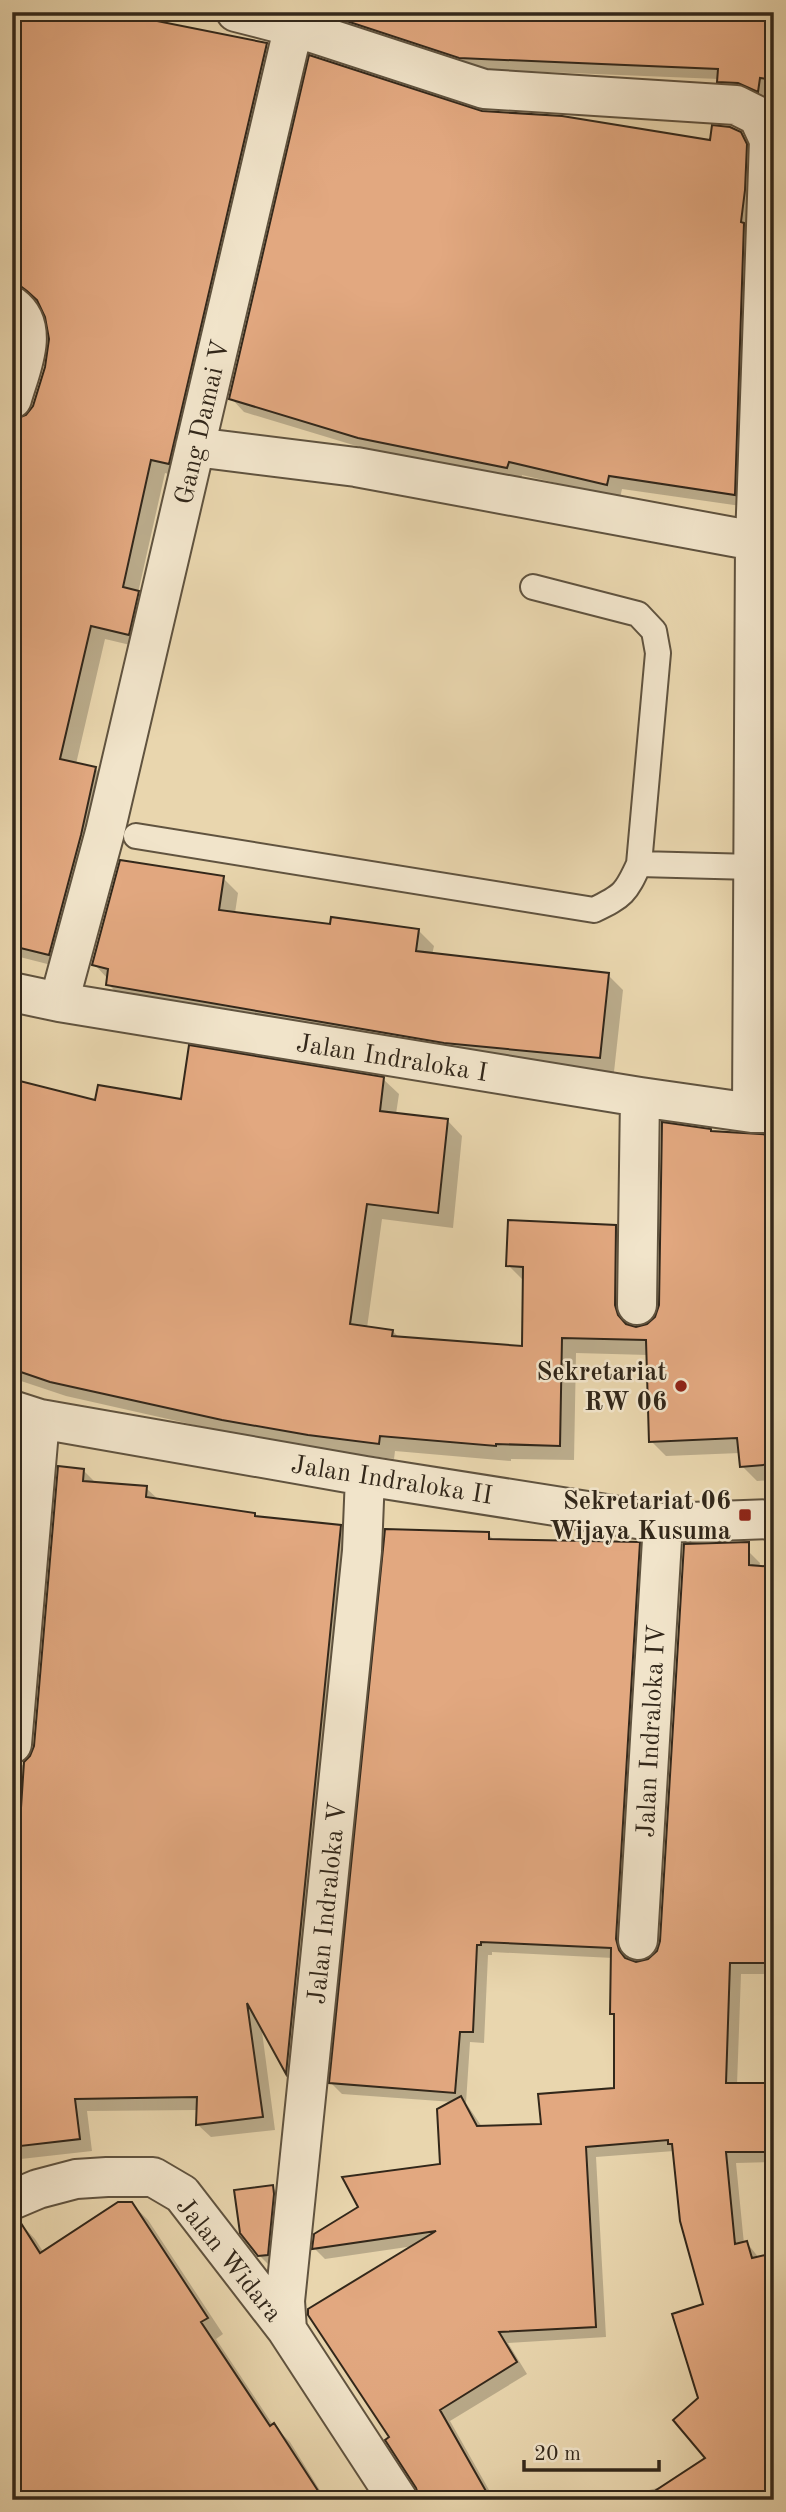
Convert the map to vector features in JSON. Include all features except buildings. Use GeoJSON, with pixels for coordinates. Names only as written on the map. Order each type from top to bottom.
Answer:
{"type":"FeatureCollection","features":[{"type":"Feature","properties":{"kind":"street"},"geometry":{"type":"LineString","coordinates":[[236,12],[296,20],[484,89],[736,105],[758,116],[769,140],[755,541],[753,867],[763,1113]]}},
{"type":"Feature","properties":{"kind":"street","name":"Gang Damai V"},"geometry":{"type":"LineString","coordinates":[[59,1002],[120,834],[195,447],[296,20]]}},
{"type":"Feature","properties":{"kind":"street"},"geometry":{"type":"LineString","coordinates":[[12,306],[21,313],[28,337],[12,399]]}},
{"type":"Feature","properties":{"kind":"street"},"geometry":{"type":"LineString","coordinates":[[195,447],[356,467],[755,541]]}},
{"type":"Feature","properties":{"kind":"street","name":"Jalan Indraloka I"},"geometry":{"type":"LineString","coordinates":[[12,992],[59,1002],[640,1097],[763,1113]]}},
{"type":"Feature","properties":{"kind":"street"},"geometry":{"type":"LineString","coordinates":[[637,1305],[640,1097]]}},
{"type":"Feature","properties":{"kind":"street"},"geometry":{"type":"LineString","coordinates":[[12,1744],[26,1414]]}},
{"type":"Feature","properties":{"kind":"street","name":"Jalan Indraloka II"},"geometry":{"type":"LineString","coordinates":[[26,1414],[365,1476],[663,1523],[774,1519]]}},
{"type":"Feature","properties":{"kind":"street","name":"Jalan Indraloka V"},"geometry":{"type":"LineString","coordinates":[[287,2330],[285,2301],[362,1551],[365,1476]]}},
{"type":"Feature","properties":{"kind":"street","name":"Jalan Indraloka IV"},"geometry":{"type":"LineString","coordinates":[[638,1940],[663,1523]]}},
{"type":"Feature","properties":{"kind":"street","name":"Jalan Widara"},"geometry":{"type":"LineString","coordinates":[[12,2200],[38,2189],[76,2179],[153,2177],[181,2194],[287,2330],[398,2500]]}},
{"type":"Feature","properties":{"kind":"lane"},"geometry":{"type":"LineString","coordinates":[[120,834],[594,910],[613,901],[627,890],[639,864],[658,653],[653,631],[638,614],[533,587]]}},
{"type":"Feature","properties":{"kind":"lane"},"geometry":{"type":"LineString","coordinates":[[639,864],[753,867]]}},
{"type":"Feature","properties":{"kind":"place","name":"Sekretariat RW 06"},"geometry":{"type":"Point","coordinates":[681,1386]}},
{"type":"Feature","properties":{"kind":"place","name":"Sekretariat 06 Wijaya Kusuma"},"geometry":{"type":"Point","coordinates":[745,1515]}}]}
